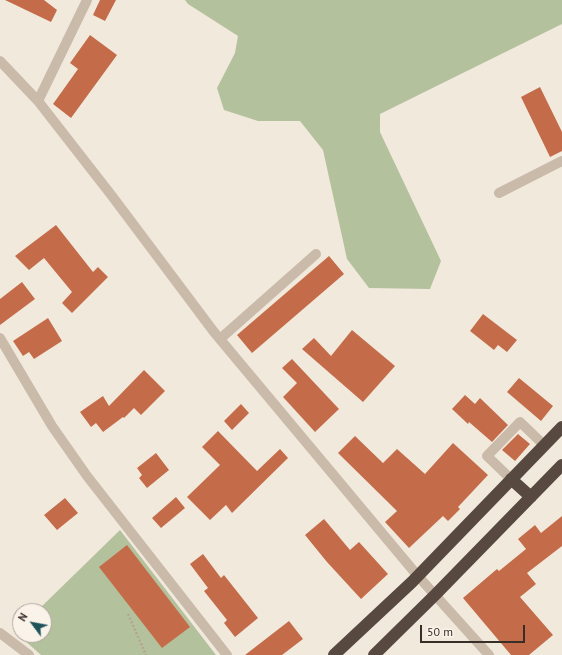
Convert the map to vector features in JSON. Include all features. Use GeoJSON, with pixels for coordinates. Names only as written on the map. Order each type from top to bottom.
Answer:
{"type":"FeatureCollection","features":[{"type":"Feature","properties":{"kind":"highway"},"geometry":{"type":"LineString","coordinates":[[334,655],[418,576],[562,427]]}},
{"type":"Feature","properties":{"kind":"highway"},"geometry":{"type":"LineString","coordinates":[[374,655],[435,595],[562,464]]}},
{"type":"Feature","properties":{"kind":"highway"},"geometry":{"type":"LineString","coordinates":[[511,479],[531,497]]}},
{"type":"Feature","properties":{"kind":"street"},"geometry":{"type":"LineString","coordinates":[[38,101],[86,0]]}},
{"type":"Feature","properties":{"kind":"street"},"geometry":{"type":"LineString","coordinates":[[0,61],[38,101],[220,339],[418,576],[489,655]]}},
{"type":"Feature","properties":{"kind":"street"},"geometry":{"type":"LineString","coordinates":[[499,192],[562,161]]}},
{"type":"Feature","properties":{"kind":"street"},"geometry":{"type":"LineString","coordinates":[[220,339],[316,254]]}},
{"type":"Feature","properties":{"kind":"street"},"geometry":{"type":"LineString","coordinates":[[0,338],[52,426],[87,476],[227,655]]}},
{"type":"Feature","properties":{"kind":"street"},"geometry":{"type":"LineString","coordinates":[[511,479],[487,456],[520,422],[544,446]]}},
{"type":"Feature","properties":{"kind":"street"},"geometry":{"type":"LineString","coordinates":[[0,633],[29,655]]}},
{"type":"Feature","properties":{"kind":"path"},"geometry":{"type":"LineString","coordinates":[[128,614],[146,655]]}},
{"type":"Feature","properties":{"kind":"green space"},"geometry":{"type":"Polygon","coordinates":[[[185,0],[562,0],[562,24],[380,114],[380,132],[441,261],[430,289],[369,288],[347,259],[323,150],[300,121],[258,121],[224,110],[217,88],[235,53],[238,36],[188,4],[185,0]]]}},
{"type":"Feature","properties":{"kind":"green space"},"geometry":{"type":"Polygon","coordinates":[[[120,530],[216,655],[41,655],[27,643],[52,643],[52,603],[45,603],[120,530]]]}},
{"type":"Feature","properties":{"kind":"building"},"geometry":{"type":"Polygon","coordinates":[[[5,0],[44,0],[57,10],[51,22],[5,0]]]}},
{"type":"Feature","properties":{"kind":"building"},"geometry":{"type":"Polygon","coordinates":[[[100,0],[116,0],[105,21],[93,15],[100,0]]]}},
{"type":"Feature","properties":{"kind":"building"},"geometry":{"type":"Polygon","coordinates":[[[90,35],[117,55],[71,118],[53,104],[78,69],[70,63],[90,35]]]}},
{"type":"Feature","properties":{"kind":"building"},"geometry":{"type":"Polygon","coordinates":[[[540,87],[562,132],[562,151],[550,157],[521,97],[540,87]]]}},
{"type":"Feature","properties":{"kind":"building"},"geometry":{"type":"Polygon","coordinates":[[[56,225],[93,272],[98,267],[108,277],[72,313],[62,303],[72,292],[44,258],[29,270],[15,256],[56,225]]]}},
{"type":"Feature","properties":{"kind":"building"},"geometry":{"type":"Polygon","coordinates":[[[329,256],[344,274],[252,353],[237,335],[329,256]]]}},
{"type":"Feature","properties":{"kind":"building"},"geometry":{"type":"Polygon","coordinates":[[[22,282],[35,299],[0,325],[0,299],[22,282]]]}},
{"type":"Feature","properties":{"kind":"building"},"geometry":{"type":"Polygon","coordinates":[[[483,314],[517,340],[507,352],[498,345],[494,350],[470,331],[483,314]]]}},
{"type":"Feature","properties":{"kind":"building"},"geometry":{"type":"Polygon","coordinates":[[[48,318],[62,341],[34,359],[29,352],[23,356],[13,341],[48,318]]]}},
{"type":"Feature","properties":{"kind":"building"},"geometry":{"type":"Polygon","coordinates":[[[352,330],[395,366],[363,402],[302,349],[314,338],[331,356],[352,330]]]}},
{"type":"Feature","properties":{"kind":"building"},"geometry":{"type":"Polygon","coordinates":[[[292,359],[339,409],[315,432],[283,397],[297,383],[282,368],[292,359]]]}},
{"type":"Feature","properties":{"kind":"building"},"geometry":{"type":"Polygon","coordinates":[[[144,370],[165,391],[141,415],[134,408],[124,418],[123,417],[103,432],[96,423],[91,427],[80,412],[103,396],[109,406],[144,370]]]}},
{"type":"Feature","properties":{"kind":"building"},"geometry":{"type":"Polygon","coordinates":[[[519,378],[553,406],[541,421],[507,392],[519,378]]]}},
{"type":"Feature","properties":{"kind":"building"},"geometry":{"type":"Polygon","coordinates":[[[465,395],[475,404],[480,398],[508,425],[492,442],[469,422],[468,424],[452,409],[465,395]]]}},
{"type":"Feature","properties":{"kind":"building"},"geometry":{"type":"Polygon","coordinates":[[[241,404],[249,413],[232,430],[224,421],[241,404]]]}},
{"type":"Feature","properties":{"kind":"building"},"geometry":{"type":"Polygon","coordinates":[[[218,431],[257,471],[280,449],[288,458],[232,513],[226,505],[210,520],[187,497],[220,465],[202,447],[218,431]]]}},
{"type":"Feature","properties":{"kind":"building"},"geometry":{"type":"Polygon","coordinates":[[[518,434],[530,444],[515,461],[502,450],[518,434]]]}},
{"type":"Feature","properties":{"kind":"building"},"geometry":{"type":"Polygon","coordinates":[[[355,436],[383,463],[397,449],[425,474],[453,443],[488,475],[458,507],[460,509],[448,521],[443,516],[409,548],[385,522],[397,511],[338,453],[355,436]]]}},
{"type":"Feature","properties":{"kind":"building"},"geometry":{"type":"Polygon","coordinates":[[[156,453],[169,470],[147,488],[139,478],[142,475],[137,468],[156,453]]]}},
{"type":"Feature","properties":{"kind":"building"},"geometry":{"type":"Polygon","coordinates":[[[176,497],[185,508],[161,528],[152,518],[176,497]]]}},
{"type":"Feature","properties":{"kind":"building"},"geometry":{"type":"Polygon","coordinates":[[[65,498],[78,513],[57,530],[44,515],[65,498]]]}},
{"type":"Feature","properties":{"kind":"building"},"geometry":{"type":"Polygon","coordinates":[[[562,516],[562,546],[527,573],[536,584],[520,597],[553,635],[529,655],[511,655],[463,598],[497,569],[499,571],[526,549],[518,539],[535,525],[541,533],[562,516]]]}},
{"type":"Feature","properties":{"kind":"building"},"geometry":{"type":"Polygon","coordinates":[[[324,519],[350,550],[359,542],[388,574],[361,599],[327,562],[305,535],[324,519]]]}},
{"type":"Feature","properties":{"kind":"building"},"geometry":{"type":"Polygon","coordinates":[[[127,545],[190,627],[162,648],[99,567],[127,545]]]}},
{"type":"Feature","properties":{"kind":"building"},"geometry":{"type":"Polygon","coordinates":[[[203,554],[221,578],[224,575],[258,618],[235,637],[224,623],[227,620],[204,591],[208,588],[190,564],[203,554]]]}},
{"type":"Feature","properties":{"kind":"building"},"geometry":{"type":"Polygon","coordinates":[[[289,621],[303,639],[282,655],[245,655],[289,621]]]}}]}
